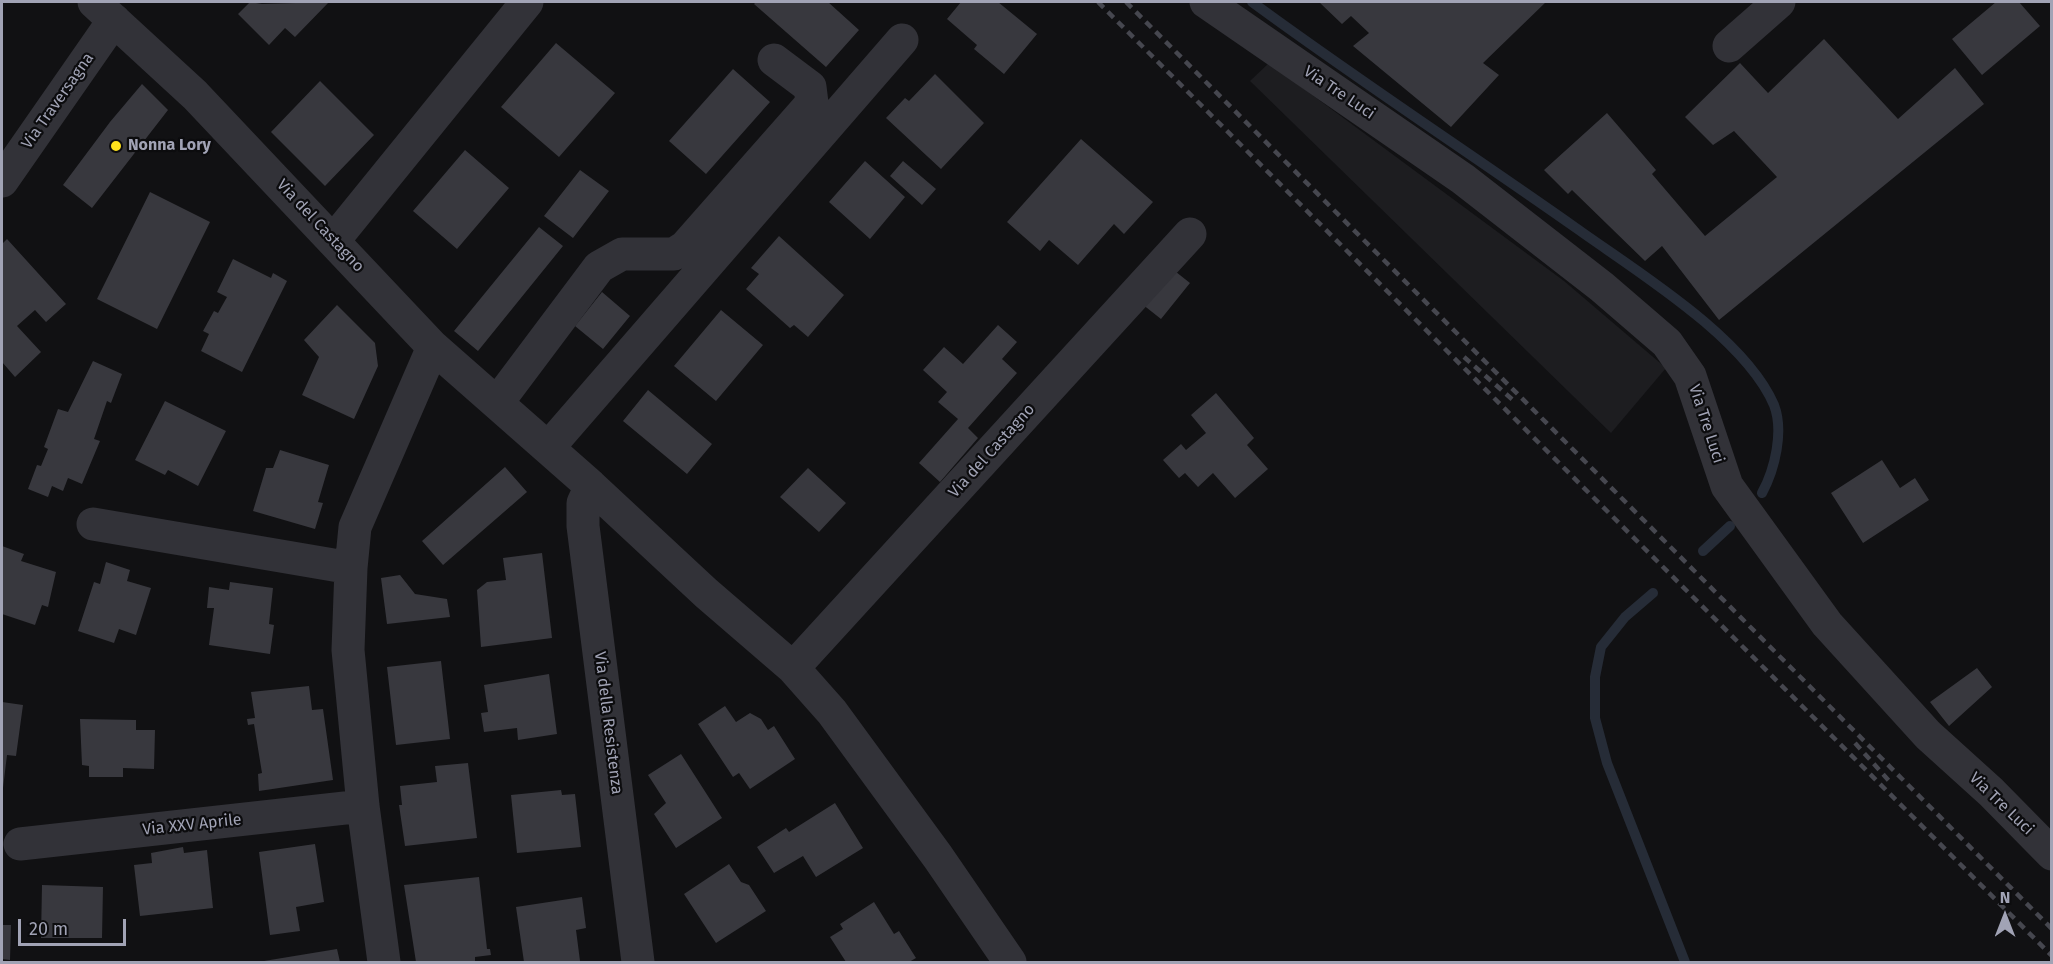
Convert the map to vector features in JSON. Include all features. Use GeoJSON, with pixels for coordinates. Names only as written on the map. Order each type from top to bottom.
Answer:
{"type":"FeatureCollection","features":[{"type":"Feature","properties":{"kind":"street"},"geometry":{"type":"LineString","coordinates":[[334,240],[527,2]]}},
{"type":"Feature","properties":{"kind":"street","name":"Via Tre Luci"},"geometry":{"type":"LineString","coordinates":[[1206,2],[1463,179],[1602,287],[1667,343],[1690,376],[1727,486],[1827,624],[1928,735],[1991,792],[2052,854]]}},
{"type":"Feature","properties":{"kind":"street"},"geometry":{"type":"LineString","coordinates":[[1729,46],[1779,2]]}},
{"type":"Feature","properties":{"kind":"street","name":"Via del Castagno"},"geometry":{"type":"LineString","coordinates":[[104,11],[195,95],[433,347],[591,486],[706,593],[793,668],[832,711],[938,857],[1010,963]]}},
{"type":"Feature","properties":{"kind":"street","name":"Via Traversagna"},"geometry":{"type":"LineString","coordinates":[[2,181],[104,11]]}},
{"type":"Feature","properties":{"kind":"street"},"geometry":{"type":"LineString","coordinates":[[548,448],[902,40]]}},
{"type":"Feature","properties":{"kind":"street"},"geometry":{"type":"LineString","coordinates":[[497,402],[599,267],[622,254],[674,254],[685,247],[812,103],[810,87],[774,60]]}},
{"type":"Feature","properties":{"kind":"street","name":"Via del Castagno"},"geometry":{"type":"LineString","coordinates":[[793,668],[1190,234]]}},
{"type":"Feature","properties":{"kind":"street"},"geometry":{"type":"LineString","coordinates":[[384,963],[363,806],[348,650],[351,568],[355,527],[433,347]]}},
{"type":"Feature","properties":{"kind":"street","name":"Via della Resistenza"},"geometry":{"type":"LineString","coordinates":[[591,486],[582,503],[583,526],[638,963]]}},
{"type":"Feature","properties":{"kind":"street"},"geometry":{"type":"LineString","coordinates":[[93,524],[351,568]]}},
{"type":"Feature","properties":{"kind":"street","name":"Via XXV Aprile"},"geometry":{"type":"LineString","coordinates":[[21,844],[363,806]]}},
{"type":"Feature","properties":{"kind":"shaded area"},"geometry":{"type":"Polygon","coordinates":[[[1269,63],[1564,281],[1666,368],[1611,433],[1250,81],[1269,63]]]}},
{"type":"Feature","properties":{"kind":"building"},"geometry":{"type":"Polygon","coordinates":[[[250,2],[262,4],[329,2],[295,37],[285,28],[269,45],[238,14],[250,2]]]}},
{"type":"Feature","properties":{"kind":"building"},"geometry":{"type":"Polygon","coordinates":[[[756,2],[828,2],[859,30],[826,67],[754,4],[756,2]]]}},
{"type":"Feature","properties":{"kind":"building"},"geometry":{"type":"Polygon","coordinates":[[[961,2],[998,2],[1037,34],[1004,74],[974,49],[977,45],[947,19],[961,2]]]}},
{"type":"Feature","properties":{"kind":"building"},"geometry":{"type":"Polygon","coordinates":[[[1319,2],[1546,2],[1483,63],[1499,75],[1451,127],[1353,46],[1369,33],[1351,16],[1342,24],[1319,2]]]}},
{"type":"Feature","properties":{"kind":"building"},"geometry":{"type":"Polygon","coordinates":[[[1996,2],[2019,2],[2040,26],[1982,75],[1952,39],[1996,2]]]}},
{"type":"Feature","properties":{"kind":"building"},"geometry":{"type":"Polygon","coordinates":[[[1824,39],[1898,119],[1955,68],[1984,104],[1719,320],[1662,246],[1645,261],[1572,190],[1568,194],[1544,170],[1607,113],[1656,170],[1652,174],[1705,236],[1777,177],[1734,131],[1713,145],[1685,117],[1740,63],[1768,93],[1824,39]]]}},
{"type":"Feature","properties":{"kind":"building"},"geometry":{"type":"Polygon","coordinates":[[[556,43],[615,93],[559,157],[501,107],[556,43]]]}},
{"type":"Feature","properties":{"kind":"building"},"geometry":{"type":"Polygon","coordinates":[[[733,69],[770,102],[706,174],[669,141],[733,69]]]}},
{"type":"Feature","properties":{"kind":"building"},"geometry":{"type":"Polygon","coordinates":[[[935,74],[984,123],[941,169],[886,118],[905,98],[909,101],[935,74]]]}},
{"type":"Feature","properties":{"kind":"building"},"geometry":{"type":"Polygon","coordinates":[[[320,81],[374,135],[325,186],[271,132],[320,81]]]}},
{"type":"Feature","properties":{"kind":"building"},"geometry":{"type":"Polygon","coordinates":[[[142,84],[168,110],[92,208],[63,185],[142,84]]]}},
{"type":"Feature","properties":{"kind":"building"},"geometry":{"type":"Polygon","coordinates":[[[1081,139],[1153,202],[1124,234],[1114,224],[1078,265],[1049,240],[1040,251],[1007,222],[1081,139]]]}},
{"type":"Feature","properties":{"kind":"building"},"geometry":{"type":"Polygon","coordinates":[[[465,150],[509,188],[457,249],[413,211],[465,150]]]}},
{"type":"Feature","properties":{"kind":"building"},"geometry":{"type":"Polygon","coordinates":[[[865,161],[905,197],[870,239],[829,202],[865,161]]]}},
{"type":"Feature","properties":{"kind":"building"},"geometry":{"type":"Polygon","coordinates":[[[903,161],[936,189],[922,205],[890,176],[903,161]]]}},
{"type":"Feature","properties":{"kind":"building"},"geometry":{"type":"Polygon","coordinates":[[[580,170],[609,191],[573,238],[544,216],[580,170]]]}},
{"type":"Feature","properties":{"kind":"building"},"geometry":{"type":"Polygon","coordinates":[[[150,192],[210,222],[157,329],[97,299],[150,192]]]}},
{"type":"Feature","properties":{"kind":"building"},"geometry":{"type":"Polygon","coordinates":[[[539,227],[563,246],[478,351],[454,331],[539,227]]]}},
{"type":"Feature","properties":{"kind":"building"},"geometry":{"type":"Polygon","coordinates":[[[779,236],[844,295],[808,337],[794,325],[790,328],[746,289],[759,274],[751,268],[779,236]]]}},
{"type":"Feature","properties":{"kind":"building"},"geometry":{"type":"Polygon","coordinates":[[[7,239],[66,304],[46,322],[35,310],[17,326],[41,352],[15,377],[2,362],[2,244],[7,239]]]}},
{"type":"Feature","properties":{"kind":"building"},"geometry":{"type":"Polygon","coordinates":[[[233,259],[271,278],[273,273],[287,281],[242,372],[201,351],[209,334],[203,331],[214,311],[218,313],[227,297],[217,292],[233,259]]]}},
{"type":"Feature","properties":{"kind":"building"},"geometry":{"type":"Polygon","coordinates":[[[1171,268],[1190,283],[1161,319],[1142,304],[1171,268]]]}},
{"type":"Feature","properties":{"kind":"building"},"geometry":{"type":"Polygon","coordinates":[[[602,292],[630,316],[603,349],[575,326],[602,292]]]}},
{"type":"Feature","properties":{"kind":"building"},"geometry":{"type":"Polygon","coordinates":[[[337,305],[375,343],[378,366],[354,419],[302,395],[319,357],[304,340],[337,305]]]}},
{"type":"Feature","properties":{"kind":"building"},"geometry":{"type":"Polygon","coordinates":[[[721,310],[763,345],[716,401],[674,366],[721,310]]]}},
{"type":"Feature","properties":{"kind":"building"},"geometry":{"type":"Polygon","coordinates":[[[998,325],[1017,342],[1002,359],[1017,373],[968,428],[978,438],[940,482],[919,463],[958,419],[938,402],[947,392],[923,370],[944,347],[963,364],[998,325]]]}},
{"type":"Feature","properties":{"kind":"building"},"geometry":{"type":"Polygon","coordinates":[[[93,361],[122,374],[111,403],[107,401],[94,439],[100,441],[82,484],[68,478],[63,491],[52,486],[48,497],[28,489],[37,465],[41,466],[48,449],[44,447],[58,409],[68,412],[93,361]]]}},
{"type":"Feature","properties":{"kind":"building"},"geometry":{"type":"Polygon","coordinates":[[[648,390],[712,444],[687,474],[623,421],[648,390]]]}},
{"type":"Feature","properties":{"kind":"building"},"geometry":{"type":"Polygon","coordinates":[[[1216,393],[1254,438],[1247,445],[1268,469],[1235,498],[1213,473],[1198,487],[1185,473],[1179,478],[1163,460],[1181,444],[1186,450],[1206,433],[1191,415],[1216,393]]]}},
{"type":"Feature","properties":{"kind":"building"},"geometry":{"type":"Polygon","coordinates":[[[165,401],[226,431],[198,486],[168,470],[165,475],[135,460],[165,401]]]}},
{"type":"Feature","properties":{"kind":"building"},"geometry":{"type":"Polygon","coordinates":[[[280,450],[329,465],[318,502],[323,503],[315,529],[253,511],[266,468],[273,468],[280,450]]]}},
{"type":"Feature","properties":{"kind":"building"},"geometry":{"type":"Polygon","coordinates":[[[1882,460],[1900,488],[1915,478],[1929,500],[1863,543],[1831,493],[1882,460]]]}},
{"type":"Feature","properties":{"kind":"building"},"geometry":{"type":"Polygon","coordinates":[[[505,467],[527,492],[443,565],[422,541],[505,467]]]}},
{"type":"Feature","properties":{"kind":"building"},"geometry":{"type":"Polygon","coordinates":[[[808,468],[846,503],[819,532],[780,497],[808,468]]]}},
{"type":"Feature","properties":{"kind":"building"},"geometry":{"type":"Polygon","coordinates":[[[2,546],[24,554],[21,561],[56,572],[48,607],[42,605],[35,625],[2,614],[2,546]]]}},
{"type":"Feature","properties":{"kind":"building"},"geometry":{"type":"Polygon","coordinates":[[[542,553],[552,638],[481,647],[477,590],[487,582],[506,580],[503,558],[542,553]]]}},
{"type":"Feature","properties":{"kind":"building"},"geometry":{"type":"Polygon","coordinates":[[[106,562],[130,570],[127,581],[151,588],[136,635],[119,629],[114,643],[78,631],[94,582],[100,584],[106,562]]]}},
{"type":"Feature","properties":{"kind":"building"},"geometry":{"type":"Polygon","coordinates":[[[400,575],[415,594],[447,599],[450,617],[387,624],[381,578],[400,575]]]}},
{"type":"Feature","properties":{"kind":"building"},"geometry":{"type":"Polygon","coordinates":[[[230,582],[273,588],[269,624],[274,625],[270,654],[209,645],[214,608],[207,608],[209,587],[229,590],[230,582]]]}},
{"type":"Feature","properties":{"kind":"building"},"geometry":{"type":"Polygon","coordinates":[[[441,661],[450,739],[396,745],[387,667],[441,661]]]}},
{"type":"Feature","properties":{"kind":"building"},"geometry":{"type":"Polygon","coordinates":[[[1977,668],[1992,687],[1949,726],[1930,702],[1977,668]]]}},
{"type":"Feature","properties":{"kind":"building"},"geometry":{"type":"Polygon","coordinates":[[[549,674],[557,734],[518,740],[517,728],[484,732],[481,713],[488,712],[484,685],[549,674]]]}},
{"type":"Feature","properties":{"kind":"building"},"geometry":{"type":"Polygon","coordinates":[[[309,686],[312,710],[323,709],[333,780],[259,791],[258,774],[262,773],[254,724],[248,725],[247,719],[255,718],[251,692],[309,686]]]}},
{"type":"Feature","properties":{"kind":"building"},"geometry":{"type":"Polygon","coordinates":[[[2,702],[23,705],[16,756],[7,755],[3,788],[2,702]]]}},
{"type":"Feature","properties":{"kind":"building"},"geometry":{"type":"Polygon","coordinates":[[[725,706],[736,722],[750,713],[761,719],[768,730],[774,726],[795,759],[750,789],[739,773],[733,777],[698,724],[725,706]]]}},
{"type":"Feature","properties":{"kind":"building"},"geometry":{"type":"Polygon","coordinates":[[[80,719],[136,720],[136,730],[155,730],[154,769],[123,768],[123,777],[89,777],[89,766],[82,765],[80,719]]]}},
{"type":"Feature","properties":{"kind":"building"},"geometry":{"type":"Polygon","coordinates":[[[681,754],[722,818],[676,848],[654,814],[666,803],[648,775],[681,754]]]}},
{"type":"Feature","properties":{"kind":"building"},"geometry":{"type":"Polygon","coordinates":[[[468,763],[477,838],[405,846],[399,805],[402,805],[400,786],[437,782],[435,766],[468,763]]]}},
{"type":"Feature","properties":{"kind":"building"},"geometry":{"type":"Polygon","coordinates":[[[561,790],[562,795],[575,794],[581,847],[517,853],[511,795],[561,790]]]}},
{"type":"Feature","properties":{"kind":"building"},"geometry":{"type":"Polygon","coordinates":[[[835,803],[863,848],[816,877],[803,856],[774,873],[757,847],[786,828],[789,832],[835,803]]]}},
{"type":"Feature","properties":{"kind":"building"},"geometry":{"type":"Polygon","coordinates":[[[315,844],[324,902],[296,907],[300,931],[270,935],[259,852],[315,844]]]}},
{"type":"Feature","properties":{"kind":"building"},"geometry":{"type":"Polygon","coordinates":[[[183,847],[184,853],[207,850],[213,908],[140,916],[134,865],[152,863],[151,853],[183,847]]]}},
{"type":"Feature","properties":{"kind":"building"},"geometry":{"type":"Polygon","coordinates":[[[729,864],[741,882],[749,885],[766,911],[716,943],[684,894],[729,864]]]}},
{"type":"Feature","properties":{"kind":"building"},"geometry":{"type":"Polygon","coordinates":[[[479,877],[487,949],[490,949],[491,955],[475,957],[475,962],[416,962],[404,885],[479,877]]]}},
{"type":"Feature","properties":{"kind":"building"},"geometry":{"type":"Polygon","coordinates":[[[42,885],[103,887],[102,938],[41,938],[42,885]]]}},
{"type":"Feature","properties":{"kind":"building"},"geometry":{"type":"Polygon","coordinates":[[[582,897],[586,928],[576,930],[580,961],[524,962],[516,907],[582,897]]]}},
{"type":"Feature","properties":{"kind":"building"},"geometry":{"type":"Polygon","coordinates":[[[874,902],[894,934],[899,931],[916,958],[909,962],[846,962],[830,937],[843,929],[840,924],[874,902]]]}},
{"type":"Feature","properties":{"kind":"building"},"geometry":{"type":"Polygon","coordinates":[[[2,925],[11,925],[10,960],[2,959],[2,925]]]}},
{"type":"Feature","properties":{"kind":"building"},"geometry":{"type":"Polygon","coordinates":[[[337,949],[340,962],[264,962],[264,961],[337,949]]]}},
{"type":"Feature","properties":{"kind":"waterway"},"geometry":{"type":"LineString","coordinates":[[1252,2],[1657,285],[1714,330],[1760,380],[1777,415],[1777,450],[1771,473],[1762,493]]}},
{"type":"Feature","properties":{"kind":"waterway"},"geometry":{"type":"LineString","coordinates":[[1703,551],[1730,526]]}},
{"type":"Feature","properties":{"kind":"waterway"},"geometry":{"type":"LineString","coordinates":[[1653,593],[1625,617],[1601,647],[1595,677],[1595,718],[1607,763],[1685,962]]}},
{"type":"Feature","properties":{"kind":"railway"},"geometry":{"type":"LineString","coordinates":[[1098,2],[2052,956]]}},
{"type":"Feature","properties":{"kind":"railway"},"geometry":{"type":"LineString","coordinates":[[1126,2],[2052,929]]}},
{"type":"Feature","properties":{"kind":"railway"},"geometry":{"type":"LineString","coordinates":[[1464,357],[1514,401]]}},
{"type":"Feature","properties":{"kind":"railway"},"geometry":{"type":"LineString","coordinates":[[1855,743],[1891,783]]}},
{"type":"Feature","properties":{"kind":"place","name":"Nonna Lory"},"geometry":{"type":"Point","coordinates":[116,146]}}]}
